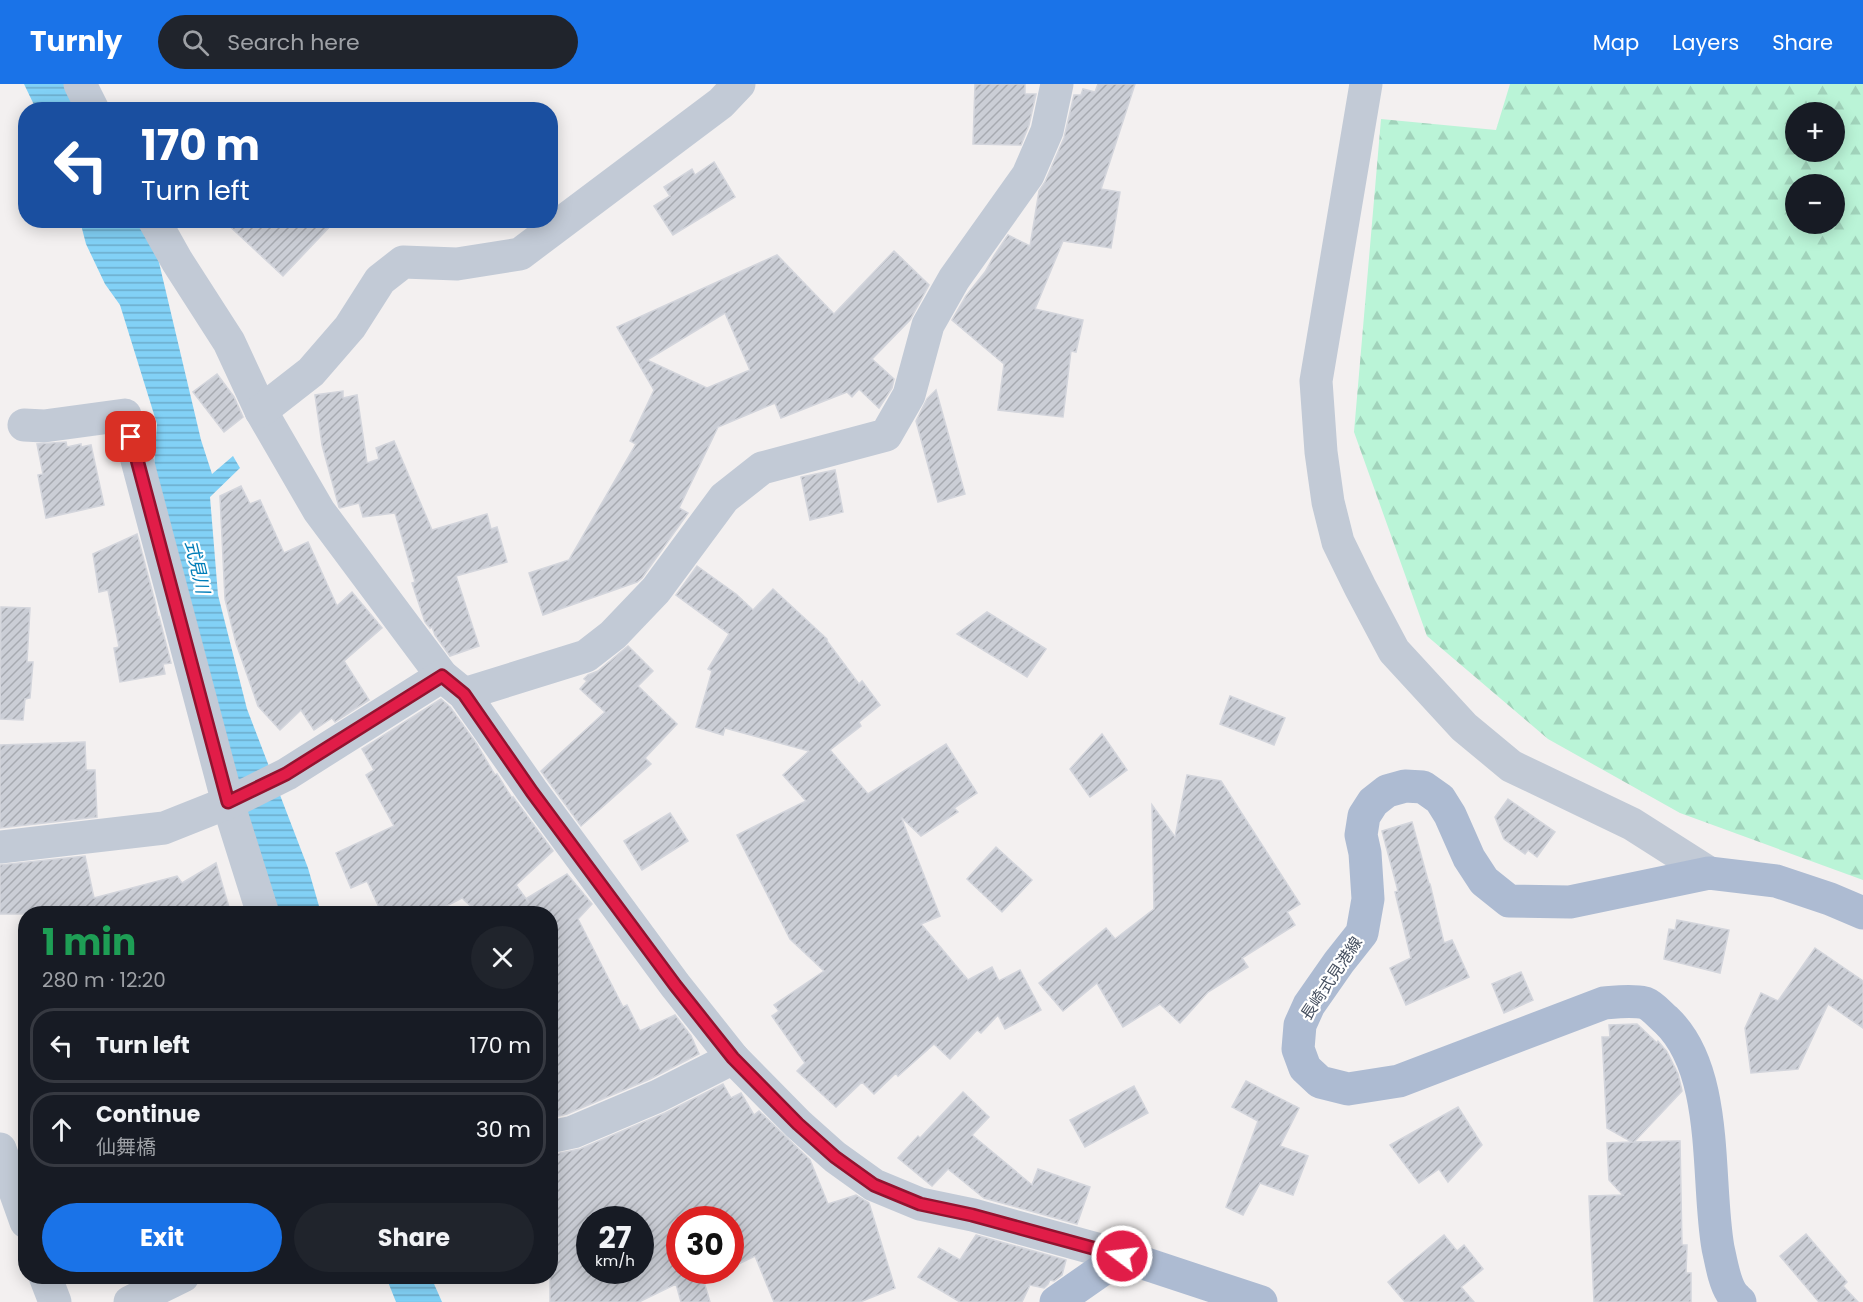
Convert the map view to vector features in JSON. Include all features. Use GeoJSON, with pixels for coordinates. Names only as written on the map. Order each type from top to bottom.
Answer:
{"type":"FeatureCollection","features":[{"type":"Feature","properties":{"kind":"main road","name":"長崎式見港線"},"geometry":{"type":"LineString","coordinates":[[1740,1302],[1731,1292],[1721,1262],[1714,1226],[1705,1102],[1697,1072],[1681,1038],[1671,1025],[1648,1004],[1604,1003],[1399,1082],[1347,1089],[1320,1082],[1305,1068],[1298,1049],[1300,1025],[1309,1005],[1362,933],[1368,899],[1365,853],[1361,835],[1364,816],[1373,802],[1387,791],[1405,786],[1423,787],[1440,799],[1450,815],[1469,858],[1484,881],[1509,901],[1570,902],[1709,873],[1776,880],[1863,913]]}},
{"type":"Feature","properties":{"kind":"main road"},"geometry":{"type":"LineString","coordinates":[[1056,1302],[1122,1256],[1261,1302]]}},
{"type":"Feature","properties":{"kind":"street"},"geometry":{"type":"LineString","coordinates":[[80,84],[89,102]]}},
{"type":"Feature","properties":{"kind":"street"},"geometry":{"type":"LineString","coordinates":[[558,225],[721,103],[740,84]]}},
{"type":"Feature","properties":{"kind":"street"},"geometry":{"type":"LineString","coordinates":[[0,847],[164,828],[233,801],[453,685],[586,656],[614,635],[656,590],[724,498],[762,468],[886,435],[909,395],[928,325],[933,315],[954,279],[1028,175],[1047,131],[1057,84]]}},
{"type":"Feature","properties":{"kind":"street"},"geometry":{"type":"LineString","coordinates":[[1366,84],[1316,381],[1321,452],[1328,502],[1338,542],[1394,651],[1464,727],[1511,766],[1632,824],[1709,873]]}},
{"type":"Feature","properties":{"kind":"street"},"geometry":{"type":"LineString","coordinates":[[158,228],[228,342],[261,411],[319,511],[453,685],[675,985],[733,1058],[828,1151],[874,1185],[920,1204],[982,1217],[1122,1256]]}},
{"type":"Feature","properties":{"kind":"street"},"geometry":{"type":"LineString","coordinates":[[261,411],[311,372],[350,327],[380,280],[403,262],[457,264],[520,254],[555,228]]}},
{"type":"Feature","properties":{"kind":"street"},"geometry":{"type":"LineString","coordinates":[[24,425],[44,426],[125,415],[261,906]]}},
{"type":"Feature","properties":{"kind":"street"},"geometry":{"type":"LineString","coordinates":[[558,1135],[573,1132],[658,1096],[733,1058]]}},
{"type":"Feature","properties":{"kind":"street"},"geometry":{"type":"LineString","coordinates":[[0,1149],[18,1200]]}},
{"type":"Feature","properties":{"kind":"street"},"geometry":{"type":"LineString","coordinates":[[48,1284],[55,1302]]}},
{"type":"Feature","properties":{"kind":"street"},"geometry":{"type":"LineString","coordinates":[[130,1302],[167,1284]]}},
{"type":"Feature","properties":{"kind":"green space"},"geometry":{"type":"Polygon","coordinates":[[[1510,84],[1863,84],[1863,880],[1680,813],[1548,739],[1427,636],[1354,432],[1381,119],[1496,130],[1510,84]]]}},
{"type":"Feature","properties":{"kind":"water"},"geometry":{"type":"Polygon","coordinates":[[[24,84],[69,84],[79,102],[33,102],[24,84]]]}},
{"type":"Feature","properties":{"kind":"water","name":"式見川"},"geometry":{"type":"Polygon","coordinates":[[[82,228],[143,228],[157,254],[201,440],[212,474],[233,456],[240,468],[210,497],[218,595],[247,709],[308,868],[319,906],[271,906],[153,479],[157,424],[120,305],[105,284],[86,244],[82,228]]]}},
{"type":"Feature","properties":{"kind":"water"},"geometry":{"type":"Polygon","coordinates":[[[389,1284],[434,1284],[442,1302],[396,1302],[389,1284]]]}},
{"type":"Feature","properties":{"kind":"building"},"geometry":{"type":"Polygon","coordinates":[[[975,84],[1025,84],[1025,94],[1036,94],[1029,125],[1021,145],[973,144],[975,84]]]}},
{"type":"Feature","properties":{"kind":"building"},"geometry":{"type":"Polygon","coordinates":[[[1098,84],[1135,84],[1101,189],[1120,192],[1111,248],[1063,241],[1035,309],[1083,320],[1076,352],[1071,351],[1063,417],[998,410],[1004,364],[952,320],[1008,235],[1030,246],[1039,191],[1064,138],[1074,95],[1081,95],[1083,89],[1095,92],[1098,84]]]}},
{"type":"Feature","properties":{"kind":"building"},"geometry":{"type":"Polygon","coordinates":[[[714,162],[735,197],[673,235],[654,206],[670,196],[664,187],[692,169],[695,175],[714,162]]]}},
{"type":"Feature","properties":{"kind":"building"},"geometry":{"type":"Polygon","coordinates":[[[232,228],[328,228],[283,276],[232,228]]]}},
{"type":"Feature","properties":{"kind":"building"},"geometry":{"type":"Polygon","coordinates":[[[894,251],[929,285],[910,320],[872,359],[894,379],[892,388],[879,408],[859,389],[852,397],[847,392],[781,418],[775,403],[718,427],[679,508],[688,513],[642,578],[637,582],[543,615],[529,573],[569,560],[636,444],[630,441],[654,390],[617,327],[777,255],[834,314],[894,251]],[[725,313],[647,360],[707,388],[750,370],[725,313]]]}},
{"type":"Feature","properties":{"kind":"building"},"geometry":{"type":"Polygon","coordinates":[[[217,374],[234,397],[243,417],[224,432],[193,392],[217,374]]]}},
{"type":"Feature","properties":{"kind":"building"},"geometry":{"type":"Polygon","coordinates":[[[936,390],[965,494],[938,502],[916,421],[927,399],[936,390]]]}},
{"type":"Feature","properties":{"kind":"building"},"geometry":{"type":"Polygon","coordinates":[[[343,391],[343,398],[357,395],[367,463],[379,459],[376,448],[394,441],[432,530],[487,514],[491,529],[497,527],[507,562],[456,576],[479,646],[450,656],[432,627],[430,628],[425,622],[412,583],[415,582],[395,513],[363,517],[359,503],[339,507],[322,445],[315,395],[343,391]]]}},
{"type":"Feature","properties":{"kind":"building"},"geometry":{"type":"Polygon","coordinates":[[[66,442],[67,447],[81,444],[81,447],[91,445],[104,505],[46,518],[38,475],[43,474],[37,444],[66,442]]]}},
{"type":"Feature","properties":{"kind":"building"},"geometry":{"type":"Polygon","coordinates":[[[835,470],[843,512],[810,520],[801,477],[835,470]]]}},
{"type":"Feature","properties":{"kind":"building"},"geometry":{"type":"Polygon","coordinates":[[[241,486],[250,504],[260,500],[284,553],[308,542],[337,606],[352,592],[382,628],[344,661],[369,700],[335,722],[332,718],[314,730],[301,710],[280,730],[258,706],[236,643],[225,599],[220,496],[241,486]]]}},
{"type":"Feature","properties":{"kind":"building"},"geometry":{"type":"Polygon","coordinates":[[[137,534],[171,663],[163,664],[165,674],[120,682],[114,648],[119,647],[108,590],[99,592],[93,554],[137,534]]]}},
{"type":"Feature","properties":{"kind":"building"},"geometry":{"type":"Polygon","coordinates":[[[697,566],[736,594],[753,610],[773,589],[827,639],[859,684],[862,681],[880,705],[859,722],[861,726],[830,750],[868,794],[946,744],[977,793],[954,808],[958,812],[921,836],[901,817],[940,916],[921,924],[968,980],[992,967],[999,981],[1020,970],[1041,1010],[1005,1029],[998,1015],[981,1033],[977,1030],[950,1059],[934,1044],[898,1076],[896,1073],[874,1094],[862,1082],[836,1107],[797,1071],[805,1063],[772,1016],[779,1011],[774,1005],[824,971],[790,939],[737,835],[806,801],[783,775],[809,751],[725,728],[723,735],[696,727],[712,671],[708,669],[729,634],[676,595],[697,566]]]}},
{"type":"Feature","properties":{"kind":"building"},"geometry":{"type":"Polygon","coordinates":[[[1,607],[30,608],[27,662],[33,662],[30,698],[25,699],[23,720],[0,719],[1,607]]]}},
{"type":"Feature","properties":{"kind":"building"},"geometry":{"type":"Polygon","coordinates":[[[987,612],[1046,649],[1027,677],[957,634],[987,612]]]}},
{"type":"Feature","properties":{"kind":"building"},"geometry":{"type":"Polygon","coordinates":[[[628,646],[653,671],[638,686],[677,724],[645,758],[651,764],[581,826],[541,771],[605,712],[580,689],[587,681],[584,679],[588,675],[598,671],[628,646]]]}},
{"type":"Feature","properties":{"kind":"building"},"geometry":{"type":"Polygon","coordinates":[[[1230,696],[1285,718],[1274,745],[1220,724],[1230,696]]]}},
{"type":"Feature","properties":{"kind":"building"},"geometry":{"type":"Polygon","coordinates":[[[441,699],[450,707],[476,743],[495,775],[497,774],[512,798],[553,851],[516,885],[529,903],[527,898],[567,874],[592,904],[578,919],[623,1007],[627,1005],[640,1031],[675,1015],[691,1036],[699,1054],[650,1079],[558,1116],[558,906],[470,906],[462,898],[446,906],[378,906],[367,881],[351,888],[336,853],[394,826],[366,775],[374,770],[362,749],[441,699]]]}},
{"type":"Feature","properties":{"kind":"building"},"geometry":{"type":"Polygon","coordinates":[[[1102,734],[1127,770],[1090,797],[1070,769],[1102,734]]]}},
{"type":"Feature","properties":{"kind":"building"},"geometry":{"type":"Polygon","coordinates":[[[85,742],[86,770],[95,770],[97,817],[0,828],[0,745],[85,742]]]}},
{"type":"Feature","properties":{"kind":"building"},"geometry":{"type":"Polygon","coordinates":[[[1187,775],[1221,781],[1300,904],[1287,912],[1295,925],[1242,958],[1248,967],[1208,992],[1180,1023],[1160,1004],[1123,1027],[1097,983],[1063,1011],[1039,983],[1106,928],[1115,939],[1154,909],[1152,805],[1175,837],[1187,775]]]}},
{"type":"Feature","properties":{"kind":"building"},"geometry":{"type":"Polygon","coordinates":[[[1508,799],[1555,832],[1537,857],[1528,850],[1525,854],[1504,839],[1495,817],[1508,799]]]}},
{"type":"Feature","properties":{"kind":"building"},"geometry":{"type":"Polygon","coordinates":[[[670,813],[688,841],[642,870],[624,841],[670,813]]]}},
{"type":"Feature","properties":{"kind":"building"},"geometry":{"type":"Polygon","coordinates":[[[1412,822],[1444,943],[1452,940],[1469,977],[1406,1005],[1390,968],[1411,958],[1395,892],[1398,891],[1382,831],[1412,822]]]}},
{"type":"Feature","properties":{"kind":"building"},"geometry":{"type":"Polygon","coordinates":[[[996,847],[1032,880],[1002,912],[967,879],[996,847]]]}},
{"type":"Feature","properties":{"kind":"building"},"geometry":{"type":"Polygon","coordinates":[[[85,856],[94,898],[177,876],[182,883],[216,863],[229,906],[18,906],[18,914],[0,914],[0,865],[85,856]]]}},
{"type":"Feature","properties":{"kind":"building"},"geometry":{"type":"Polygon","coordinates":[[[1677,920],[1729,930],[1720,973],[1664,959],[1669,929],[1675,930],[1677,920]]]}},
{"type":"Feature","properties":{"kind":"building"},"geometry":{"type":"Polygon","coordinates":[[[1815,948],[1863,981],[1863,1028],[1828,1004],[1798,1069],[1751,1073],[1745,1028],[1761,993],[1778,1001],[1815,948]]]}},
{"type":"Feature","properties":{"kind":"building"},"geometry":{"type":"Polygon","coordinates":[[[1521,972],[1533,1000],[1504,1013],[1492,984],[1521,972]]]}},
{"type":"Feature","properties":{"kind":"building"},"geometry":{"type":"Polygon","coordinates":[[[1637,1024],[1657,1043],[1658,1041],[1667,1052],[1678,1074],[1682,1091],[1634,1142],[1680,1141],[1682,1245],[1687,1245],[1686,1273],[1691,1273],[1691,1302],[1594,1302],[1589,1196],[1623,1195],[1609,1180],[1607,1143],[1632,1142],[1607,1128],[1602,1037],[1610,1037],[1609,1025],[1637,1024]]]}},
{"type":"Feature","properties":{"kind":"building"},"geometry":{"type":"Polygon","coordinates":[[[1246,1081],[1299,1108],[1280,1146],[1308,1156],[1293,1195],[1260,1183],[1243,1215],[1226,1207],[1258,1121],[1232,1107],[1246,1081]]]}},
{"type":"Feature","properties":{"kind":"building"},"geometry":{"type":"Polygon","coordinates":[[[723,1084],[731,1098],[741,1093],[754,1115],[759,1111],[810,1160],[828,1204],[856,1195],[869,1203],[895,1288],[860,1302],[774,1302],[755,1256],[744,1261],[744,1206],[666,1206],[666,1284],[676,1284],[639,1302],[550,1302],[550,1284],[558,1284],[558,1153],[580,1149],[665,1113],[723,1084]]]}},
{"type":"Feature","properties":{"kind":"building"},"geometry":{"type":"Polygon","coordinates":[[[1134,1086],[1148,1113],[1085,1147],[1070,1120],[1134,1086]]]}},
{"type":"Feature","properties":{"kind":"building"},"geometry":{"type":"Polygon","coordinates":[[[963,1092],[989,1117],[972,1135],[1032,1185],[1038,1169],[1090,1187],[1077,1224],[984,1198],[948,1169],[932,1186],[898,1158],[963,1092]]]}},
{"type":"Feature","properties":{"kind":"building"},"geometry":{"type":"Polygon","coordinates":[[[1458,1107],[1482,1145],[1448,1182],[1439,1169],[1419,1183],[1390,1145],[1458,1107]]]}},
{"type":"Feature","properties":{"kind":"building"},"geometry":{"type":"Polygon","coordinates":[[[1806,1234],[1847,1282],[1843,1286],[1858,1302],[1819,1302],[1780,1256],[1806,1234]]]}},
{"type":"Feature","properties":{"kind":"building"},"geometry":{"type":"Polygon","coordinates":[[[976,1235],[1066,1260],[1062,1275],[1054,1281],[1050,1280],[1044,1288],[1030,1285],[1022,1302],[960,1302],[918,1277],[939,1248],[960,1260],[976,1235]]]}},
{"type":"Feature","properties":{"kind":"building"},"geometry":{"type":"Polygon","coordinates":[[[1444,1235],[1457,1251],[1464,1245],[1483,1269],[1461,1287],[1474,1302],[1405,1302],[1388,1282],[1444,1235]]]}},
{"type":"Feature","properties":{"kind":"building"},"geometry":{"type":"Polygon","coordinates":[[[676,1284],[705,1284],[710,1302],[681,1302],[676,1284]]]}},
{"type":"Feature","properties":{"kind":"route"},"geometry":{"type":"LineString","coordinates":[[131,437],[228,802],[237,800],[286,774],[442,676],[464,694],[532,792],[675,985],[733,1058],[798,1124],[835,1157],[874,1185],[920,1204],[972,1215],[1122,1256]]}}]}
